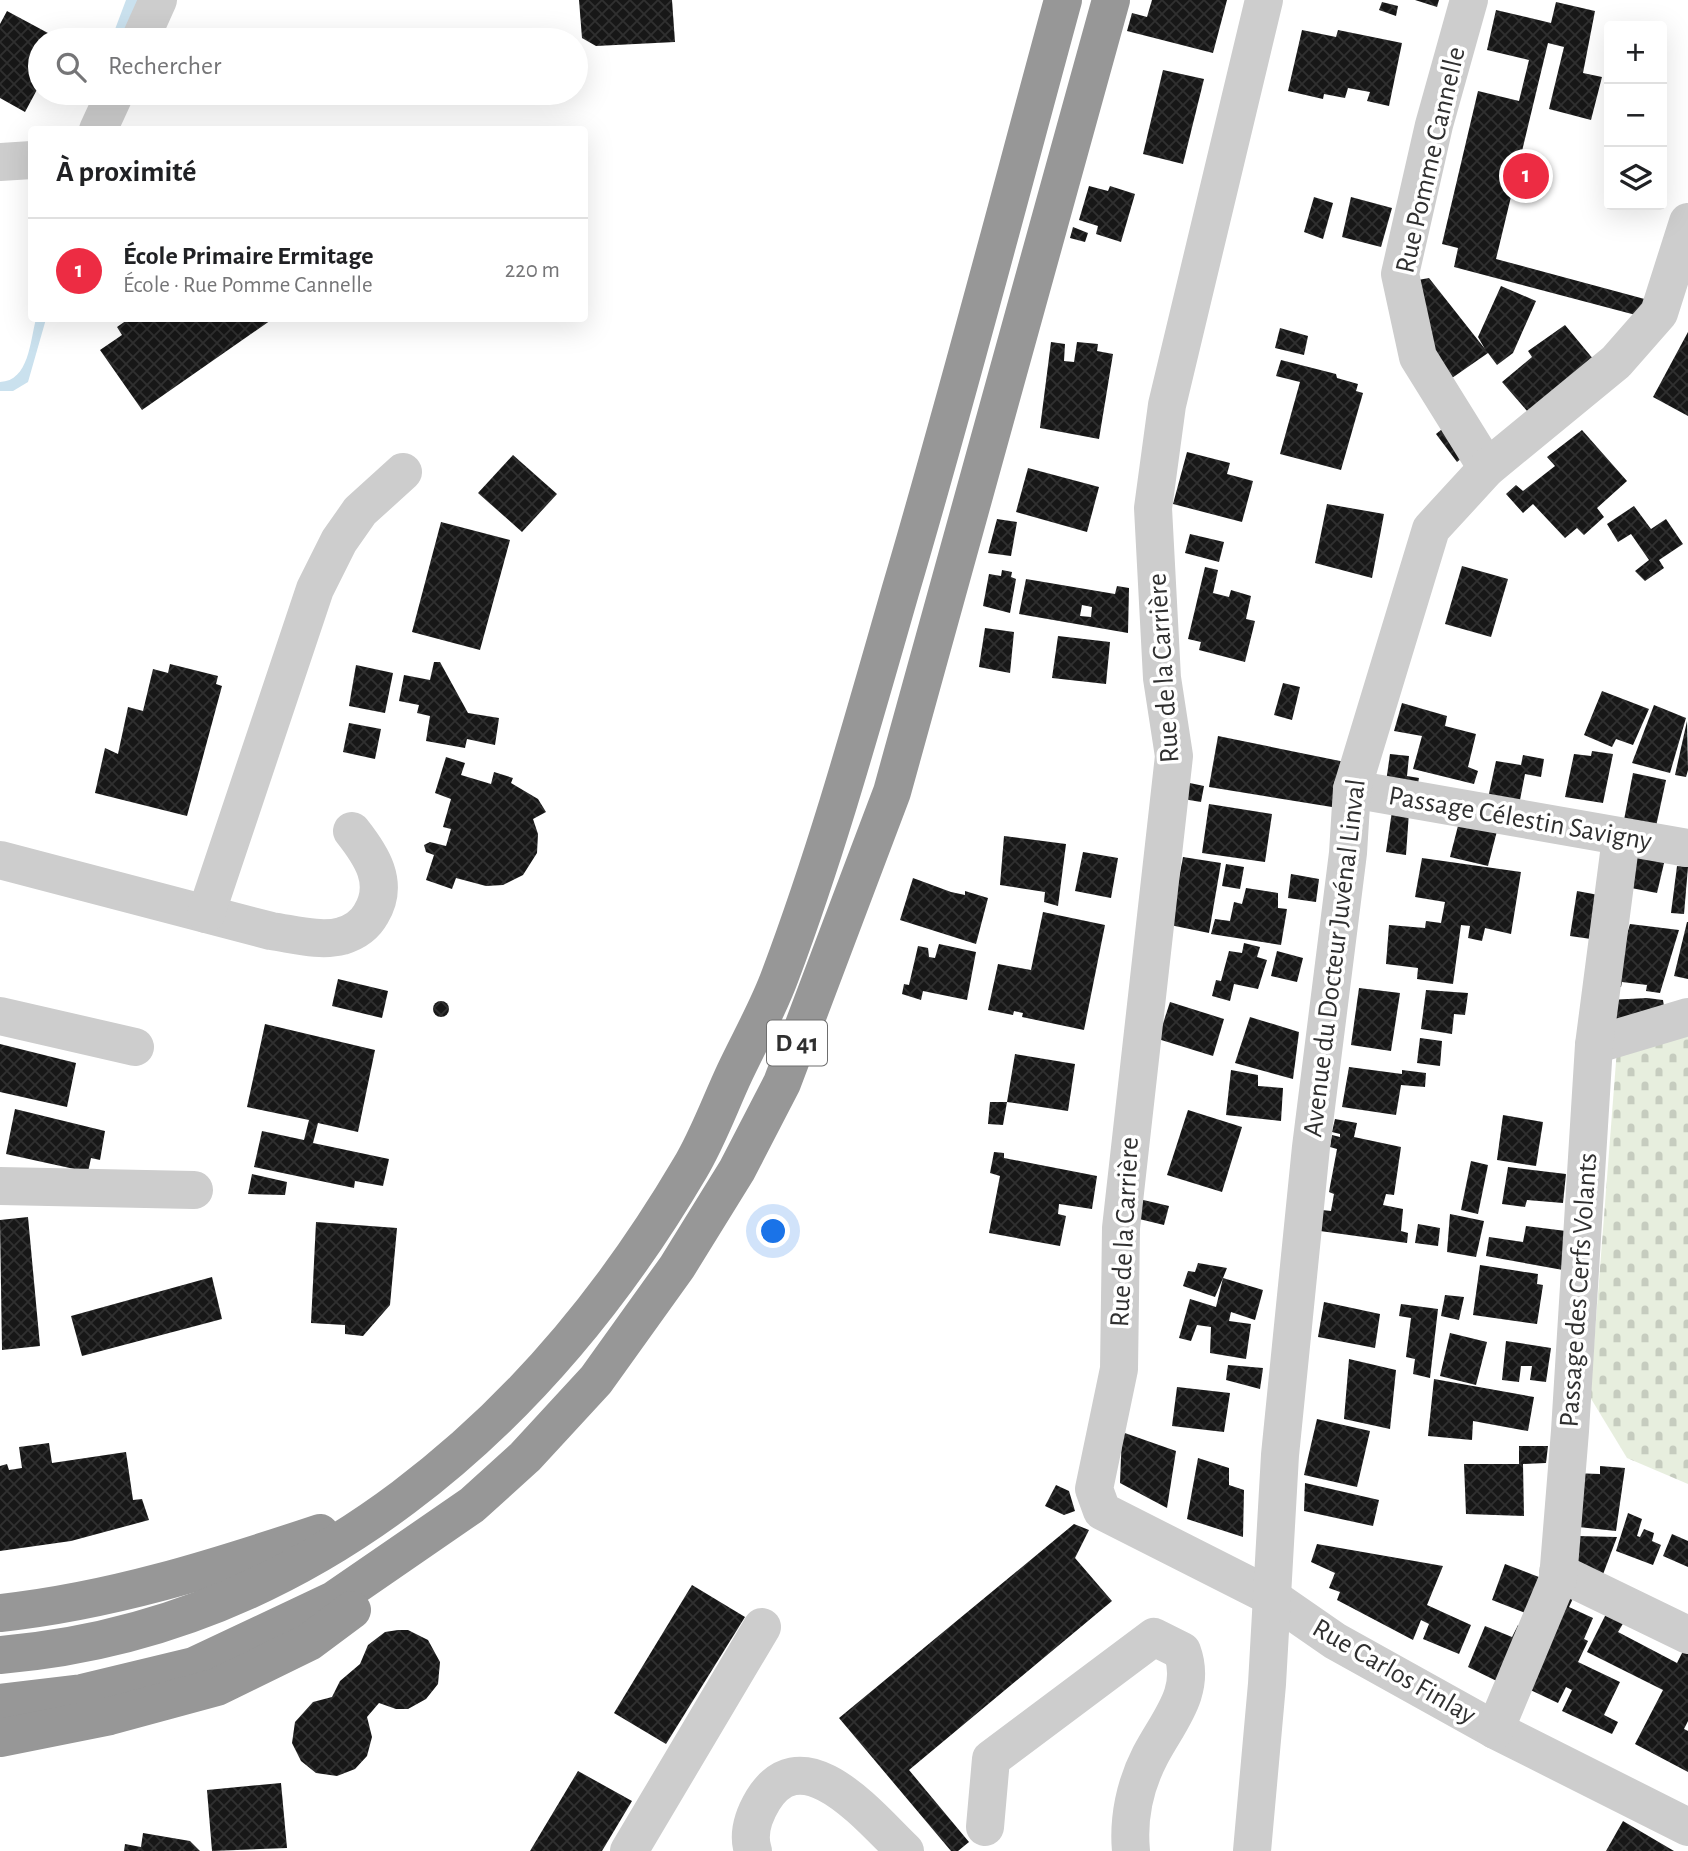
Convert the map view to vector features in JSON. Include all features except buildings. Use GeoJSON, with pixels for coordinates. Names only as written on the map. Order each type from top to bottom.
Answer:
{"type":"FeatureCollection","features":[{"type":"Feature","properties":{"kind":"highway","name":"D 41"},"geometry":{"type":"LineString","coordinates":[[0,1655],[84,1643],[184,1616],[288,1572],[392,1509],[487,1430],[564,1345],[619,1275],[691,1166],[778,980],[853,756],[952,415],[1063,0]]}},
{"type":"Feature","properties":{"kind":"highway","name":"D 41"},"geometry":{"type":"LineString","coordinates":[[0,1703],[82,1693],[194,1665],[334,1600],[472,1505],[526,1457],[596,1380],[684,1256],[737,1170],[782,1083],[892,792],[1111,0]]}},
{"type":"Feature","properties":{"kind":"highway"},"geometry":{"type":"LineString","coordinates":[[0,1738],[110,1716],[217,1687],[309,1642],[367,1600],[472,1505]]}},
{"type":"Feature","properties":{"kind":"highway"},"geometry":{"type":"LineString","coordinates":[[0,1613],[54,1607],[196,1575],[392,1509]]}},
{"type":"Feature","properties":{"kind":"street"},"geometry":{"type":"LineString","coordinates":[[145,28],[158,0]]}},
{"type":"Feature","properties":{"kind":"street","name":"Rue de la Carrière"},"geometry":{"type":"LineString","coordinates":[[1102,1511],[1094,1489],[1119,1369],[1121,1228],[1174,755],[1162,678],[1153,508],[1167,405],[1209,239],[1264,0]]}},
{"type":"Feature","properties":{"kind":"street","name":"Rue Pomme Cannelle"},"geometry":{"type":"LineString","coordinates":[[1469,0],[1434,125],[1400,274],[1418,357],[1487,468]]}},
{"type":"Feature","properties":{"kind":"street"},"geometry":{"type":"LineString","coordinates":[[100,126],[110,105]]}},
{"type":"Feature","properties":{"kind":"street"},"geometry":{"type":"LineString","coordinates":[[0,162],[28,160]]}},
{"type":"Feature","properties":{"kind":"street","name":"Avenue du Docteur Juvénal Linval"},"geometry":{"type":"LineString","coordinates":[[1252,1851],[1267,1684],[1280,1455],[1308,1173],[1348,853],[1352,789],[1431,529],[1487,468],[1616,362],[1660,313],[1688,222]]}},
{"type":"Feature","properties":{"kind":"street"},"geometry":{"type":"LineString","coordinates":[[206,914],[315,589],[339,541],[360,511],[403,472]]}},
{"type":"Feature","properties":{"kind":"street","name":"Passage Célestin Savigny"},"geometry":{"type":"LineString","coordinates":[[1352,789],[1688,848]]}},
{"type":"Feature","properties":{"kind":"street"},"geometry":{"type":"LineString","coordinates":[[0,860],[271,931],[316,938],[342,936],[365,925],[377,905],[381,881],[369,852],[352,831]]}},
{"type":"Feature","properties":{"kind":"street","name":"Passage des Cerfs Volants"},"geometry":{"type":"LineString","coordinates":[[1495,1730],[1558,1572],[1570,1430],[1594,1045],[1621,838]]}},
{"type":"Feature","properties":{"kind":"street"},"geometry":{"type":"LineString","coordinates":[[0,1016],[135,1047]]}},
{"type":"Feature","properties":{"kind":"street"},"geometry":{"type":"LineString","coordinates":[[1594,1045],[1688,1017]]}},
{"type":"Feature","properties":{"kind":"street"},"geometry":{"type":"LineString","coordinates":[[0,1186],[194,1190]]}},
{"type":"Feature","properties":{"kind":"street","name":"Rue Carlos Finlay"},"geometry":{"type":"LineString","coordinates":[[1102,1511],[1270,1596],[1335,1641],[1495,1730],[1688,1827]]}},
{"type":"Feature","properties":{"kind":"street"},"geometry":{"type":"LineString","coordinates":[[1558,1572],[1688,1635]]}},
{"type":"Feature","properties":{"kind":"street"},"geometry":{"type":"LineString","coordinates":[[629,1851],[762,1627]]}},
{"type":"Feature","properties":{"kind":"street"},"geometry":{"type":"LineString","coordinates":[[985,1827],[991,1759],[1154,1637],[1182,1651],[1188,1669],[1184,1697],[1148,1758],[1129,1822],[1131,1851]]}},
{"type":"Feature","properties":{"kind":"street"},"geometry":{"type":"LineString","coordinates":[[753,1851],[750,1842],[754,1814],[772,1785],[799,1775],[818,1777],[836,1786],[905,1851]]}},
{"type":"Feature","properties":{"kind":"green space"},"geometry":{"type":"Polygon","coordinates":[[[1688,1028],[1688,1484],[1627,1458],[1590,1397],[1617,1049],[1688,1028]]]}},
{"type":"Feature","properties":{"kind":"water"},"geometry":{"type":"Polygon","coordinates":[[[126,0],[153,0],[140,28],[116,28],[126,0]]]}},
{"type":"Feature","properties":{"kind":"water"},"geometry":{"type":"Polygon","coordinates":[[[35,322],[45,322],[28,382],[13,391],[0,391],[0,382],[17,375],[30,348],[35,322]]]}},
{"type":"Feature","properties":{"kind":"place","name":"École Primaire Ermitage"},"geometry":{"type":"Point","coordinates":[1526,176]}}]}
